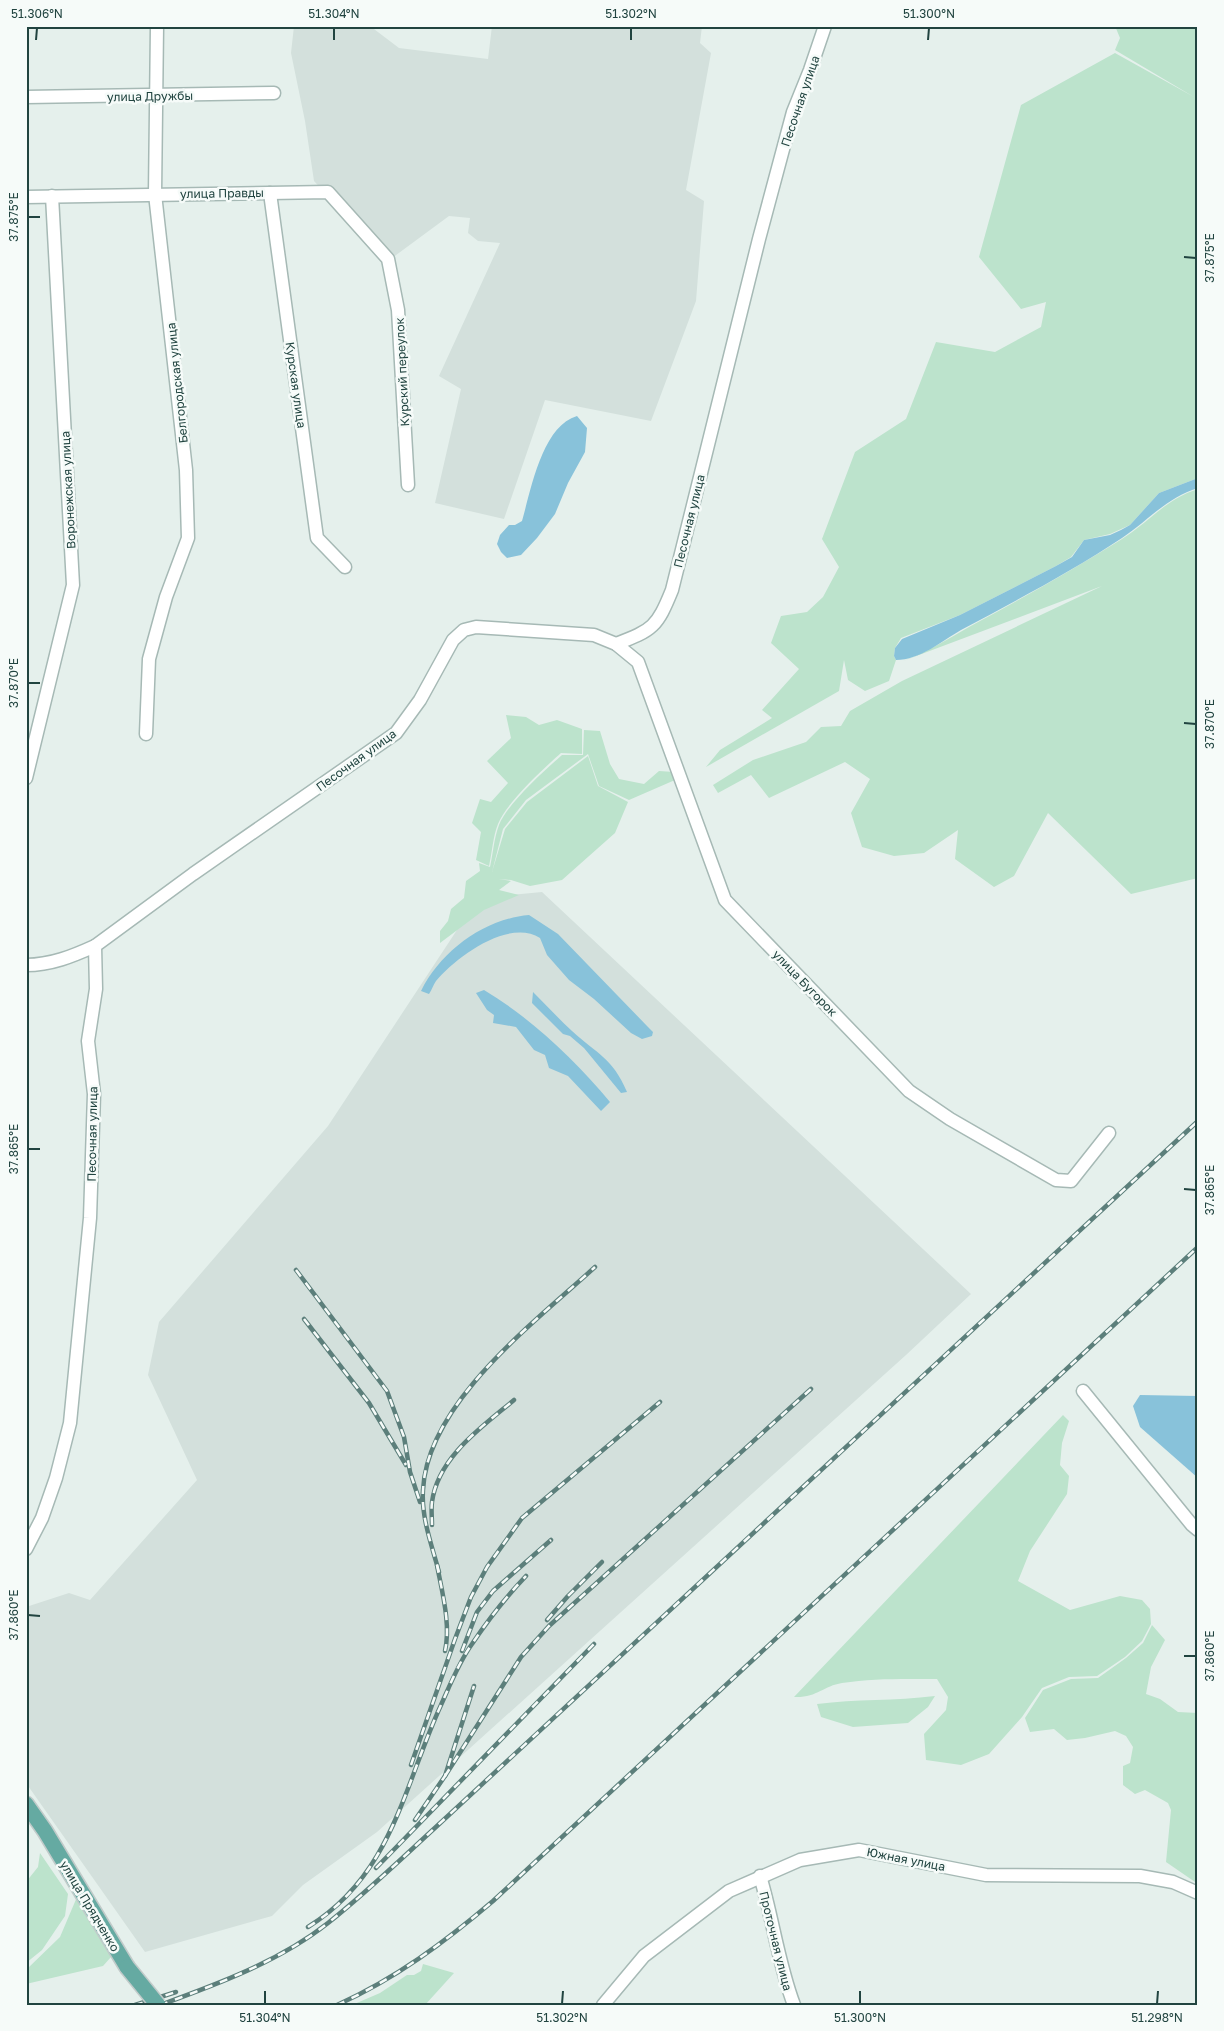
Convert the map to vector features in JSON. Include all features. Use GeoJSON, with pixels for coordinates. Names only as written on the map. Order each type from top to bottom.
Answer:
{"type":"FeatureCollection","features":[{"type":"Feature","properties":{"kind":"main road","name":"улица Прядченко"},"geometry":{"type":"LineString","coordinates":[[26,1804],[45,1831],[127,1967],[158,2005]]}},
{"type":"Feature","properties":{"kind":"street","name":"Белгородская улица"},"geometry":{"type":"LineString","coordinates":[[146,734],[149,659],[166,596],[188,538],[186,470],[155,194],[156,26]]}},
{"type":"Feature","properties":{"kind":"street","name":"Песочная улица"},"geometry":{"type":"LineString","coordinates":[[26,1549],[42,1518],[56,1478],[70,1423],[90,1218],[94,1094],[88,1041],[96,989],[96,946],[193,874],[396,734],[420,700],[453,640],[464,630],[476,627],[594,635],[616,644],[645,633],[662,615],[672,590],[759,239],[791,122],[825,26]]}},
{"type":"Feature","properties":{"kind":"street","name":"улица Дружбы"},"geometry":{"type":"LineString","coordinates":[[26,97],[274,93]]}},
{"type":"Feature","properties":{"kind":"street","name":"улица Правды"},"geometry":{"type":"LineString","coordinates":[[26,196],[328,192],[388,259]]}},
{"type":"Feature","properties":{"kind":"street","name":"Курская улица"},"geometry":{"type":"LineString","coordinates":[[270,193],[317,538],[345,567]]}},
{"type":"Feature","properties":{"kind":"street","name":"Воронежская улица"},"geometry":{"type":"LineString","coordinates":[[26,778],[73,585],[52,196]]}},
{"type":"Feature","properties":{"kind":"street","name":"Курский переулок"},"geometry":{"type":"LineString","coordinates":[[388,259],[398,310],[408,485]]}},
{"type":"Feature","properties":{"kind":"street","name":"улица Бугорок"},"geometry":{"type":"LineString","coordinates":[[616,644],[638,662],[725,900],[909,1091],[950,1119],[1056,1180],[1071,1181],[1109,1134]]}},
{"type":"Feature","properties":{"kind":"street"},"geometry":{"type":"LineString","coordinates":[[26,965],[39,965],[65,959],[96,946]]}},
{"type":"Feature","properties":{"kind":"street"},"geometry":{"type":"LineString","coordinates":[[1083,1391],[1198,1530]]}},
{"type":"Feature","properties":{"kind":"street","name":"Южная улица"},"geometry":{"type":"LineString","coordinates":[[604,2005],[644,1956],[729,1891],[800,1860],[859,1850],[986,1875],[1140,1876],[1173,1882],[1198,1892]]}},
{"type":"Feature","properties":{"kind":"street","name":"Проточная улица"},"geometry":{"type":"LineString","coordinates":[[760,1876],[769,1906],[787,1987],[794,2005]]}},
{"type":"Feature","properties":{"kind":"shaded area"},"geometry":{"type":"Polygon","coordinates":[[[294,26],[370,26],[399,48],[488,59],[492,26],[702,26],[700,43],[711,53],[686,190],[704,201],[696,301],[651,421],[545,400],[504,519],[435,503],[461,389],[439,376],[500,243],[478,241],[468,233],[470,218],[449,216],[388,261],[314,181],[305,121],[291,53],[294,26]]]}},
{"type":"Feature","properties":{"kind":"shaded area"},"geometry":{"type":"Polygon","coordinates":[[[542,892],[971,1294],[906,1355],[377,1832],[303,1885],[272,1916],[145,1952],[26,1783],[26,1607],[69,1593],[90,1600],[197,1480],[148,1375],[159,1322],[328,1126],[478,898],[542,892]]]}},
{"type":"Feature","properties":{"kind":"green space"},"geometry":{"type":"Polygon","coordinates":[[[1115,26],[1198,26],[1198,478],[1159,493],[1130,525],[1110,534],[1084,540],[1071,557],[1056,566],[960,615],[901,638],[895,648],[894,656],[896,660],[889,681],[865,691],[848,680],[844,660],[839,691],[706,767],[720,750],[772,718],[762,710],[799,669],[771,643],[781,616],[807,612],[823,597],[839,567],[822,539],[855,452],[906,419],[936,342],[995,352],[1041,327],[1046,302],[1021,309],[979,257],[1021,105],[1115,53],[1194,97],[1115,50],[1120,38],[1115,26]]]}},
{"type":"Feature","properties":{"kind":"green space"},"geometry":{"type":"Polygon","coordinates":[[[1198,489],[1198,878],[1131,894],[1048,813],[1014,876],[994,887],[955,859],[958,830],[924,853],[894,856],[862,847],[851,813],[870,779],[845,762],[769,798],[751,775],[718,793],[713,785],[753,760],[806,742],[821,727],[841,726],[850,711],[902,681],[1102,586],[903,661],[942,642],[1070,571],[1122,539],[1176,499],[1198,489]]]}},
{"type":"Feature","properties":{"kind":"green space"},"geometry":{"type":"Polygon","coordinates":[[[506,715],[526,717],[539,725],[557,720],[582,729],[582,754],[561,753],[517,796],[498,824],[489,866],[476,860],[481,832],[472,823],[480,799],[491,802],[508,783],[487,761],[511,738],[506,715]]]}},
{"type":"Feature","properties":{"kind":"green space"},"geometry":{"type":"Polygon","coordinates":[[[584,730],[600,731],[610,764],[619,779],[644,784],[659,771],[674,772],[675,780],[629,800],[599,786],[588,754],[526,800],[503,829],[492,872],[505,829],[527,802],[588,756],[598,786],[628,802],[615,833],[562,880],[530,886],[511,880],[499,879],[511,881],[499,890],[519,895],[484,910],[440,943],[440,931],[448,921],[451,909],[464,898],[466,881],[480,871],[479,863],[490,867],[496,835],[503,817],[527,788],[562,755],[583,755],[584,730]]]}},
{"type":"Feature","properties":{"kind":"green space"},"geometry":{"type":"Polygon","coordinates":[[[1063,1415],[1069,1421],[1062,1443],[1060,1465],[1069,1476],[1067,1494],[1030,1551],[1018,1581],[1070,1610],[1120,1596],[1142,1600],[1150,1609],[1151,1624],[1142,1641],[1125,1657],[1097,1676],[1069,1677],[1042,1688],[1022,1717],[989,1754],[961,1765],[926,1760],[924,1734],[946,1710],[948,1697],[937,1679],[854,1681],[835,1685],[809,1696],[794,1697],[1063,1415]]]}},
{"type":"Feature","properties":{"kind":"green space"},"geometry":{"type":"Polygon","coordinates":[[[1152,1625],[1165,1640],[1151,1667],[1146,1694],[1160,1699],[1178,1712],[1198,1713],[1198,1884],[1166,1862],[1171,1810],[1168,1803],[1145,1790],[1135,1794],[1123,1785],[1123,1766],[1130,1763],[1133,1747],[1126,1736],[1115,1731],[1067,1740],[1054,1729],[1030,1732],[1025,1718],[1043,1690],[1071,1679],[1098,1678],[1143,1643],[1152,1625]]]}},
{"type":"Feature","properties":{"kind":"green space"},"geometry":{"type":"Polygon","coordinates":[[[935,1696],[928,1707],[908,1723],[853,1727],[821,1717],[817,1704],[846,1701],[935,1696]]]}},
{"type":"Feature","properties":{"kind":"green space"},"geometry":{"type":"Polygon","coordinates":[[[40,1853],[68,1894],[65,1916],[42,1950],[26,1963],[26,1882],[38,1867],[40,1853]]]}},
{"type":"Feature","properties":{"kind":"green space"},"geometry":{"type":"Polygon","coordinates":[[[77,1897],[110,1947],[111,1957],[103,1966],[26,1984],[26,1970],[60,1937],[77,1897]]]}},
{"type":"Feature","properties":{"kind":"green space"},"geometry":{"type":"Polygon","coordinates":[[[423,1964],[454,1973],[425,2005],[352,2005],[380,1993],[407,1975],[414,1975],[421,1971],[423,1964]]]}},
{"type":"Feature","properties":{"kind":"water"},"geometry":{"type":"Polygon","coordinates":[[[577,416],[587,428],[585,452],[568,483],[555,514],[521,555],[507,558],[497,544],[500,535],[509,525],[515,525],[522,521],[534,477],[547,445],[555,432],[565,422],[577,416]]]}},
{"type":"Feature","properties":{"kind":"water"},"geometry":{"type":"Polygon","coordinates":[[[1198,478],[1198,488],[1167,503],[1132,531],[1083,563],[930,649],[914,657],[896,660],[894,656],[895,648],[902,639],[960,615],[1056,566],[1072,557],[1084,540],[1110,535],[1130,525],[1159,493],[1198,478]]]}},
{"type":"Feature","properties":{"kind":"water"},"geometry":{"type":"Polygon","coordinates":[[[529,915],[558,934],[653,1032],[652,1036],[642,1039],[631,1033],[594,999],[569,980],[547,955],[540,938],[527,933],[499,936],[484,943],[456,961],[445,971],[436,981],[429,994],[421,991],[430,976],[452,950],[480,930],[512,918],[529,915]]]}},
{"type":"Feature","properties":{"kind":"water"},"geometry":{"type":"Polygon","coordinates":[[[484,990],[519,1013],[552,1041],[610,1102],[601,1111],[568,1076],[549,1068],[545,1055],[534,1050],[516,1027],[493,1023],[494,1015],[487,1010],[476,993],[484,990]]]}},
{"type":"Feature","properties":{"kind":"water"},"geometry":{"type":"Polygon","coordinates":[[[533,992],[572,1031],[604,1057],[616,1071],[627,1092],[621,1093],[584,1048],[570,1036],[563,1034],[532,1003],[533,992]]]}},
{"type":"Feature","properties":{"kind":"water"},"geometry":{"type":"Polygon","coordinates":[[[1140,1395],[1198,1396],[1198,1478],[1140,1427],[1133,1406],[1140,1395]]]}},
{"type":"Feature","properties":{"kind":"railway"},"geometry":{"type":"LineString","coordinates":[[160,2005],[226,1980],[290,1949],[328,1923],[356,1900],[1198,1121]]}},
{"type":"Feature","properties":{"kind":"railway"},"geometry":{"type":"LineString","coordinates":[[337,2005],[379,1984],[419,1959],[493,1901],[1198,1247]]}},
{"type":"Feature","properties":{"kind":"railway"},"geometry":{"type":"LineString","coordinates":[[439,1572],[425,1521],[423,1490],[429,1458],[443,1426],[463,1396],[488,1366],[543,1313],[595,1267]]}},
{"type":"Feature","properties":{"kind":"railway"},"geometry":{"type":"LineString","coordinates":[[296,1270],[387,1391],[404,1437],[410,1472],[420,1502]]}},
{"type":"Feature","properties":{"kind":"railway"},"geometry":{"type":"LineString","coordinates":[[304,1319],[369,1403],[406,1465]]}},
{"type":"Feature","properties":{"kind":"railway"},"geometry":{"type":"LineString","coordinates":[[445,1776],[521,1657],[549,1626],[811,1389]]}},
{"type":"Feature","properties":{"kind":"railway"},"geometry":{"type":"LineString","coordinates":[[432,1525],[432,1502],[436,1486],[452,1457],[476,1432],[514,1400]]}},
{"type":"Feature","properties":{"kind":"railway"},"geometry":{"type":"LineString","coordinates":[[411,1765],[471,1597],[487,1567],[522,1518],[660,1402]]}},
{"type":"Feature","properties":{"kind":"railway"},"geometry":{"type":"LineString","coordinates":[[462,1651],[477,1612],[493,1591],[551,1540]]}},
{"type":"Feature","properties":{"kind":"railway"},"geometry":{"type":"LineString","coordinates":[[547,1620],[602,1562]]}},
{"type":"Feature","properties":{"kind":"railway"},"geometry":{"type":"LineString","coordinates":[[437,1565],[446,1619],[447,1641],[445,1651]]}},
{"type":"Feature","properties":{"kind":"railway"},"geometry":{"type":"LineString","coordinates":[[308,1927],[336,1906],[359,1882],[377,1856],[392,1828],[428,1736],[459,1666],[467,1651],[491,1617],[526,1576]]}},
{"type":"Feature","properties":{"kind":"railway"},"geometry":{"type":"LineString","coordinates":[[376,1868],[594,1644]]}},
{"type":"Feature","properties":{"kind":"railway"},"geometry":{"type":"LineString","coordinates":[[415,1820],[445,1776],[474,1686]]}},
{"type":"Feature","properties":{"kind":"railway"},"geometry":{"type":"LineString","coordinates":[[135,2005],[176,1992]]}}]}
